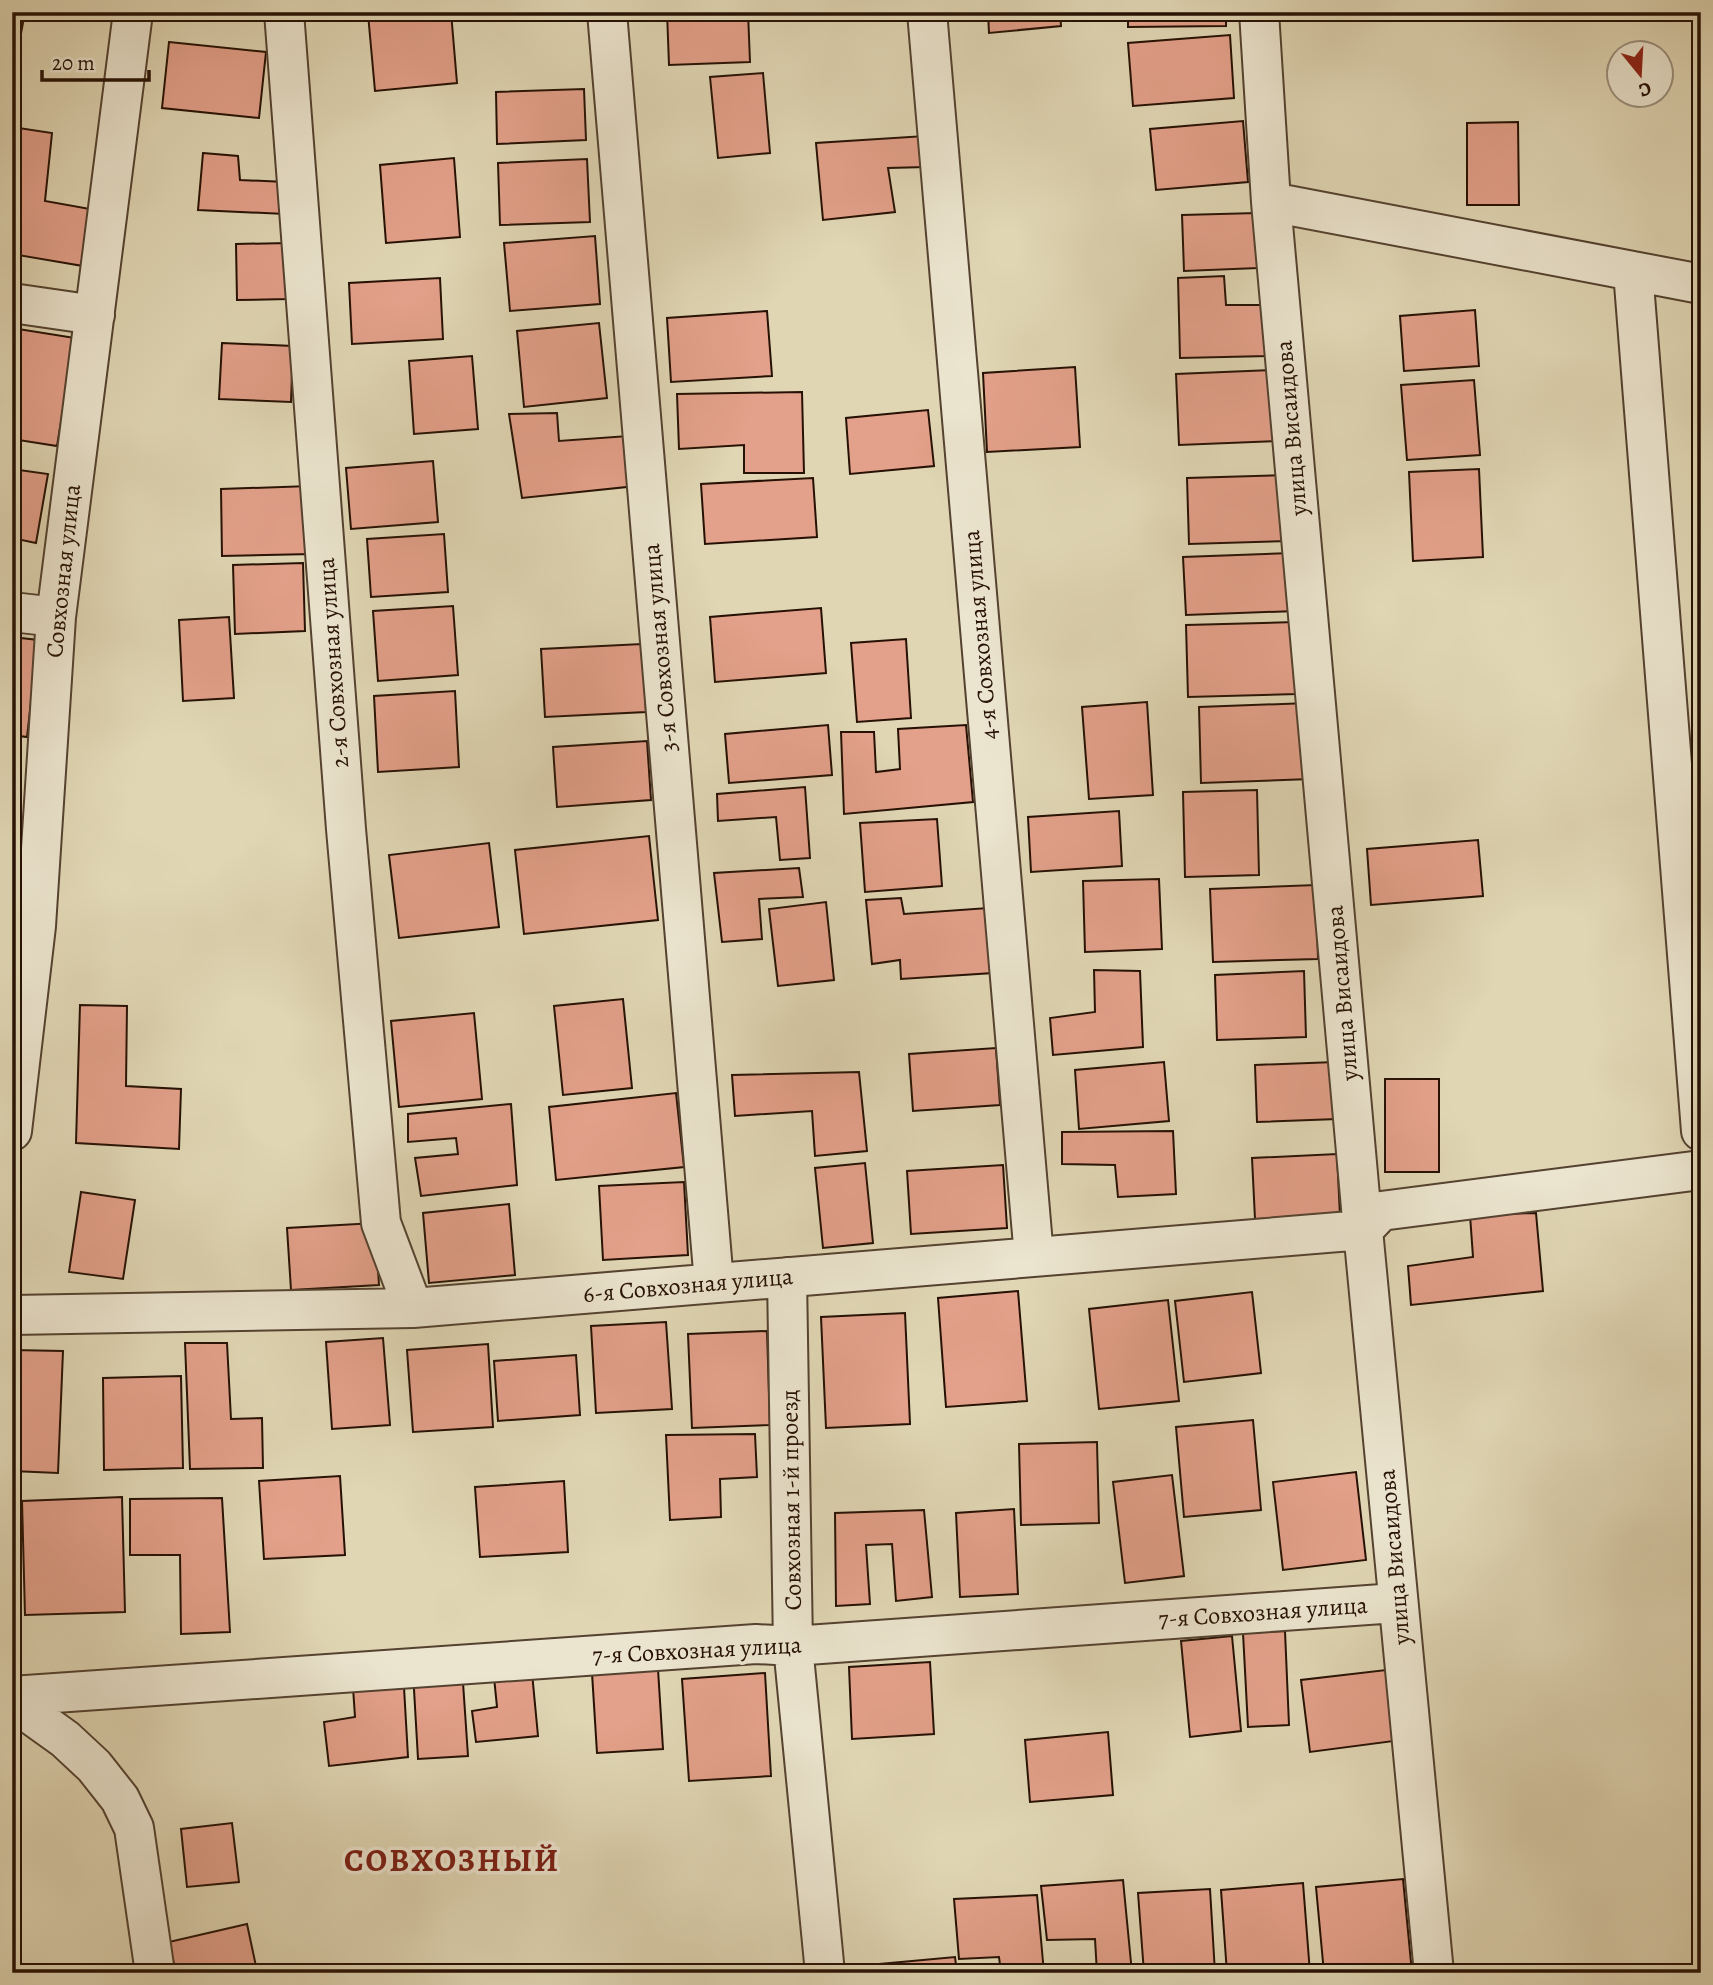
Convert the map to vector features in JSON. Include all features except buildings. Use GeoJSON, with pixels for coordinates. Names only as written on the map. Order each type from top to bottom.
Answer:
{"type":"FeatureCollection","features":[{"type":"Feature","properties":{"kind":"street","name":"Совхозная улица"},"geometry":{"type":"LineString","coordinates":[[12,1131],[24,926],[55,617],[133,12]]}},
{"type":"Feature","properties":{"kind":"street","name":"2-я Совхозная улица"},"geometry":{"type":"LineString","coordinates":[[284,12],[346,829],[381,1223],[413,1308]]}},
{"type":"Feature","properties":{"kind":"street","name":"3-я Совхозная улица"},"geometry":{"type":"LineString","coordinates":[[607,12],[714,1283]]}},
{"type":"Feature","properties":{"kind":"street","name":"4-я Совхозная улица"},"geometry":{"type":"LineString","coordinates":[[926,12],[1034,1257]]}},
{"type":"Feature","properties":{"kind":"street","name":"улица Висаидова"},"geometry":{"type":"LineString","coordinates":[[1259,12],[1271,202],[1363,1230],[1434,1973]]}},
{"type":"Feature","properties":{"kind":"street"},"geometry":{"type":"LineString","coordinates":[[1271,202],[1701,284]]}},
{"type":"Feature","properties":{"kind":"street"},"geometry":{"type":"LineString","coordinates":[[1633,271],[1701,1131]]}},
{"type":"Feature","properties":{"kind":"street"},"geometry":{"type":"LineString","coordinates":[[12,303],[95,314]]}},
{"type":"Feature","properties":{"kind":"street"},"geometry":{"type":"LineString","coordinates":[[12,612],[55,617]]}},
{"type":"Feature","properties":{"kind":"street"},"geometry":{"type":"LineString","coordinates":[[1363,1230],[1381,1210],[1701,1170]]}},
{"type":"Feature","properties":{"kind":"street","name":"6-я Совхозная улица"},"geometry":{"type":"LineString","coordinates":[[12,1315],[413,1308],[1363,1230]]}},
{"type":"Feature","properties":{"kind":"street","name":"Совхозная 1-й проезд"},"geometry":{"type":"LineString","coordinates":[[787,1277],[793,1646],[825,1973]]}},
{"type":"Feature","properties":{"kind":"street","name":"7-я Совхозная улица"},"geometry":{"type":"LineString","coordinates":[[12,1698],[742,1645],[793,1646],[1382,1604]]}},
{"type":"Feature","properties":{"kind":"street"},"geometry":{"type":"LineString","coordinates":[[12,1698],[65,1739],[94,1766],[120,1799],[134,1828],[155,1973]]}},
{"type":"Feature","properties":{"kind":"district","name":"СОВХОЗНЫЙ"},"geometry":{"type":"Point","coordinates":[452,1860]}}]}
